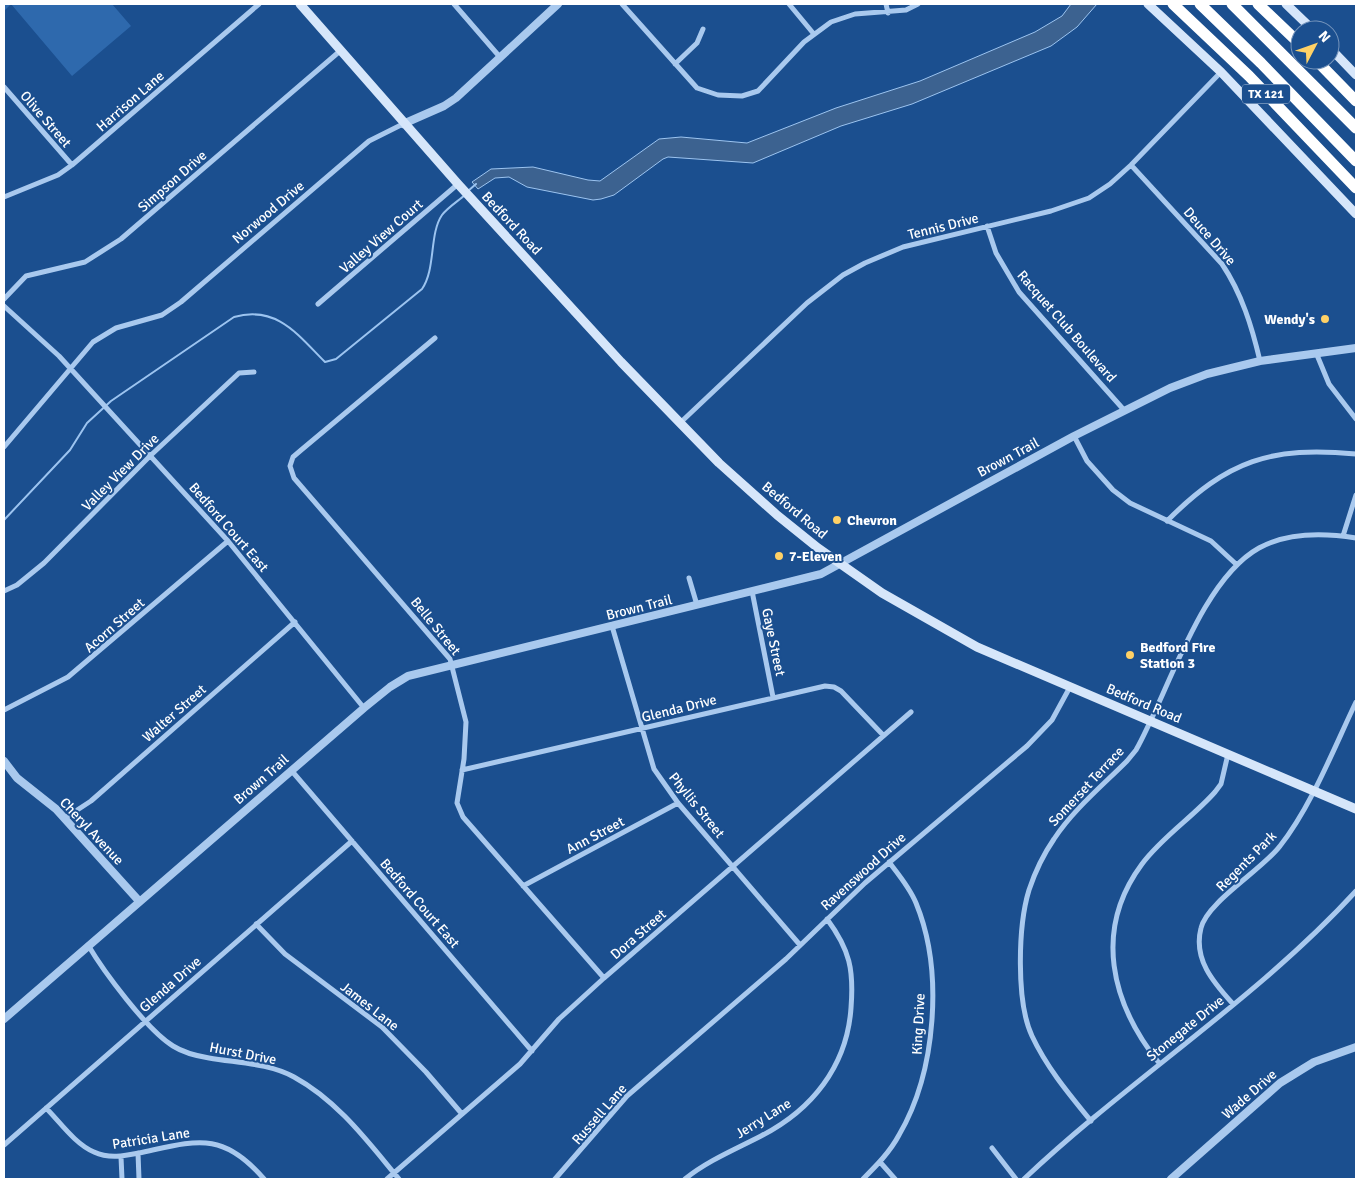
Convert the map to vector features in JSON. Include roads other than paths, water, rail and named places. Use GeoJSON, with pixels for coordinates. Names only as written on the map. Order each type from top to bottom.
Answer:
{"type":"FeatureCollection","features":[{"type":"Feature","properties":{"kind":"highway","name":"TX 121"},"geometry":{"type":"LineString","coordinates":[[1173,4],[1249,76],[1356,188]]}},
{"type":"Feature","properties":{"kind":"highway"},"geometry":{"type":"LineString","coordinates":[[1200,4],[1275,77],[1356,161]]}},
{"type":"Feature","properties":{"kind":"highway"},"geometry":{"type":"LineString","coordinates":[[1232,4],[1356,128]]}},
{"type":"Feature","properties":{"kind":"highway"},"geometry":{"type":"LineString","coordinates":[[1258,4],[1290,34]]}},
{"type":"Feature","properties":{"kind":"highway"},"geometry":{"type":"LineString","coordinates":[[1326,70],[1356,101]]}},
{"type":"Feature","properties":{"kind":"main road","name":"Bedford Road"},"geometry":{"type":"LineString","coordinates":[[300,4],[403,124],[469,197],[680,423],[777,515],[841,565],[882,593],[977,647],[1356,808]]}},
{"type":"Feature","properties":{"kind":"main road"},"geometry":{"type":"LineString","coordinates":[[1148,4],[1221,72],[1356,214]]}},
{"type":"Feature","properties":{"kind":"main road"},"geometry":{"type":"LineString","coordinates":[[1286,4],[1303,20]]}},
{"type":"Feature","properties":{"kind":"main road"},"geometry":{"type":"LineString","coordinates":[[1340,58],[1356,75]]}},
{"type":"Feature","properties":{"kind":"street","name":"Harrison Lane"},"geometry":{"type":"LineString","coordinates":[[4,197],[58,175],[72,165],[259,4]]}},
{"type":"Feature","properties":{"kind":"street"},"geometry":{"type":"LineString","coordinates":[[454,4],[499,56]]}},
{"type":"Feature","properties":{"kind":"street","name":"Norwood Drive"},"geometry":{"type":"LineString","coordinates":[[4,447],[93,342],[104,334],[162,314],[181,302],[369,141],[451,102],[470,86],[499,56],[558,4]]}},
{"type":"Feature","properties":{"kind":"street"},"geometry":{"type":"LineString","coordinates":[[622,4],[675,64],[704,92],[725,96],[750,96],[770,81],[813,33],[844,17],[906,10],[918,4]]}},
{"type":"Feature","properties":{"kind":"street"},"geometry":{"type":"LineString","coordinates":[[789,4],[813,33]]}},
{"type":"Feature","properties":{"kind":"street"},"geometry":{"type":"LineString","coordinates":[[886,4],[888,13]]}},
{"type":"Feature","properties":{"kind":"street"},"geometry":{"type":"LineString","coordinates":[[675,64],[697,43],[703,29]]}},
{"type":"Feature","properties":{"kind":"street","name":"Simpson Drive"},"geometry":{"type":"LineString","coordinates":[[4,299],[26,276],[85,262],[113,245],[340,51]]}},
{"type":"Feature","properties":{"kind":"street","name":"Tennis Drive"},"geometry":{"type":"LineString","coordinates":[[680,423],[808,303],[843,275],[886,253],[1051,211],[1089,198],[1110,184],[1131,165],[1221,72]]}},
{"type":"Feature","properties":{"kind":"street","name":"Olive Street"},"geometry":{"type":"LineString","coordinates":[[4,87],[72,165]]}},
{"type":"Feature","properties":{"kind":"street","name":"Deuce Drive"},"geometry":{"type":"LineString","coordinates":[[1131,165],[1219,261],[1230,276],[1245,309],[1260,361]]}},
{"type":"Feature","properties":{"kind":"street","name":"Valley View Court"},"geometry":{"type":"LineString","coordinates":[[318,304],[460,187]]}},
{"type":"Feature","properties":{"kind":"street","name":"Racquet Club Boulevard"},"geometry":{"type":"LineString","coordinates":[[987,226],[996,254],[1019,292],[1124,410]]}},
{"type":"Feature","properties":{"kind":"street","name":"Bedford Court East"},"geometry":{"type":"LineString","coordinates":[[4,306],[70,368],[228,541],[364,708]]}},
{"type":"Feature","properties":{"kind":"street","name":"Belle Street"},"geometry":{"type":"LineString","coordinates":[[435,338],[300,451],[294,457],[290,466],[294,478],[448,654],[466,722],[466,742],[457,803],[459,810],[604,978]]}},
{"type":"Feature","properties":{"kind":"street","name":"Brown Trail"},"geometry":{"type":"LineString","coordinates":[[4,1019],[364,708],[390,687],[408,676],[821,574],[841,565],[901,529],[1124,410],[1206,374],[1260,361],[1317,355],[1356,348]]}},
{"type":"Feature","properties":{"kind":"street"},"geometry":{"type":"LineString","coordinates":[[1317,355],[1329,384],[1356,418]]}},
{"type":"Feature","properties":{"kind":"street","name":"Valley View Drive"},"geometry":{"type":"LineString","coordinates":[[4,591],[17,585],[44,563],[150,456],[240,374],[254,372]]}},
{"type":"Feature","properties":{"kind":"street"},"geometry":{"type":"LineString","coordinates":[[1074,436],[1087,460],[1113,490],[1130,503],[1211,541],[1237,565]]}},
{"type":"Feature","properties":{"kind":"street"},"geometry":{"type":"LineString","coordinates":[[1167,521],[1204,486],[1255,461],[1306,451],[1356,454]]}},
{"type":"Feature","properties":{"kind":"street"},"geometry":{"type":"LineString","coordinates":[[1343,536],[1356,496]]}},
{"type":"Feature","properties":{"kind":"street","name":"Somerset Terrace"},"geometry":{"type":"LineString","coordinates":[[1091,1121],[1058,1081],[1026,1022],[1020,990],[1023,923],[1028,892],[1038,865],[1053,840],[1072,816],[1127,762],[1142,739],[1149,721],[1202,615],[1226,577],[1237,565],[1259,548],[1272,542],[1305,535],[1356,538]]}},
{"type":"Feature","properties":{"kind":"street","name":"Acorn Street"},"geometry":{"type":"LineString","coordinates":[[4,710],[68,677],[228,541]]}},
{"type":"Feature","properties":{"kind":"street"},"geometry":{"type":"LineString","coordinates":[[689,578],[696,606]]}},
{"type":"Feature","properties":{"kind":"street","name":"Gaye Street"},"geometry":{"type":"LineString","coordinates":[[752,591],[774,697]]}},
{"type":"Feature","properties":{"kind":"street","name":"Walter Street"},"geometry":{"type":"LineString","coordinates":[[65,818],[91,801],[295,622]]}},
{"type":"Feature","properties":{"kind":"street","name":"Phyllis Street"},"geometry":{"type":"LineString","coordinates":[[612,626],[654,769],[678,802],[800,945]]}},
{"type":"Feature","properties":{"kind":"street","name":"Glenda Drive"},"geometry":{"type":"LineString","coordinates":[[462,770],[825,686],[834,687],[847,695],[883,735]]}},
{"type":"Feature","properties":{"kind":"street","name":"Ravenswood Drive"},"geometry":{"type":"LineString","coordinates":[[661,1065],[800,945],[889,862],[1042,732],[1052,720],[1071,686]]}},
{"type":"Feature","properties":{"kind":"street","name":"Regents Park"},"geometry":{"type":"LineString","coordinates":[[1233,1004],[1204,966],[1199,949],[1202,925],[1218,904],[1279,848],[1313,790],[1356,702]]}},
{"type":"Feature","properties":{"kind":"street","name":"Dora Street"},"geometry":{"type":"LineString","coordinates":[[387,1179],[520,1064],[559,1019],[604,978],[911,712]]}},
{"type":"Feature","properties":{"kind":"street"},"geometry":{"type":"LineString","coordinates":[[1159,1063],[1132,1022],[1116,982],[1113,941],[1115,926],[1128,887],[1142,864],[1216,792],[1221,784],[1228,754]]}},
{"type":"Feature","properties":{"kind":"street","name":"Cheryl Avenue"},"geometry":{"type":"LineString","coordinates":[[4,761],[17,778],[65,818],[139,901]]}},
{"type":"Feature","properties":{"kind":"street","name":"Bedford Court East"},"geometry":{"type":"LineString","coordinates":[[291,770],[532,1051]]}},
{"type":"Feature","properties":{"kind":"street","name":"Ann Street"},"geometry":{"type":"LineString","coordinates":[[524,886],[678,802]]}},
{"type":"Feature","properties":{"kind":"street","name":"Glenda Drive"},"geometry":{"type":"LineString","coordinates":[[4,1145],[352,841]]}},
{"type":"Feature","properties":{"kind":"street","name":"King Drive"},"geometry":{"type":"LineString","coordinates":[[863,1179],[880,1162],[899,1137],[914,1108],[924,1076],[933,1014],[928,949],[921,917],[908,889],[889,862]]}},
{"type":"Feature","properties":{"kind":"street","name":"Stonegate Drive"},"geometry":{"type":"LineString","coordinates":[[1024,1179],[1159,1063],[1304,945],[1356,890]]}},
{"type":"Feature","properties":{"kind":"street","name":"Jerry Lane"},"geometry":{"type":"LineString","coordinates":[[685,1179],[786,1120],[825,1085],[838,1063],[850,1021],[852,976],[848,956],[838,934],[828,919]]}},
{"type":"Feature","properties":{"kind":"street","name":"James Lane"},"geometry":{"type":"LineString","coordinates":[[256,924],[285,954],[388,1032],[462,1114]]}},
{"type":"Feature","properties":{"kind":"street","name":"Hurst Drive"},"geometry":{"type":"LineString","coordinates":[[88,945],[98,962],[146,1020],[159,1035],[174,1047],[192,1054],[277,1070],[308,1086],[338,1110],[399,1179]]}},
{"type":"Feature","properties":{"kind":"street","name":"Wade Drive"},"geometry":{"type":"LineString","coordinates":[[1171,1179],[1280,1083],[1314,1062],[1356,1047]]}},
{"type":"Feature","properties":{"kind":"street","name":"Russell Lane"},"geometry":{"type":"LineString","coordinates":[[555,1179],[628,1096],[661,1065]]}},
{"type":"Feature","properties":{"kind":"street","name":"Patricia Lane"},"geometry":{"type":"LineString","coordinates":[[46,1108],[72,1135],[93,1152],[121,1156],[138,1154],[188,1142],[212,1143],[241,1156],[264,1179]]}},
{"type":"Feature","properties":{"kind":"street"},"geometry":{"type":"LineString","coordinates":[[992,1148],[1016,1179]]}},
{"type":"Feature","properties":{"kind":"street"},"geometry":{"type":"LineString","coordinates":[[138,1154],[139,1179]]}},
{"type":"Feature","properties":{"kind":"street"},"geometry":{"type":"LineString","coordinates":[[121,1156],[122,1179]]}},
{"type":"Feature","properties":{"kind":"street"},"geometry":{"type":"LineString","coordinates":[[880,1162],[895,1179]]}},
{"type":"Feature","properties":{"kind":"waterway"},"geometry":{"type":"LineString","coordinates":[[468,191],[476,184]]}},
{"type":"Feature","properties":{"kind":"waterway"},"geometry":{"type":"LineString","coordinates":[[4,520],[70,450],[87,423],[111,401],[234,317],[249,314],[263,315],[275,319],[296,333],[325,362],[336,359],[422,289],[429,272],[438,223],[444,212],[465,195]]}},
{"type":"Feature","properties":{"kind":"place","name":"Wendy's"},"geometry":{"type":"Point","coordinates":[1325,319]}},
{"type":"Feature","properties":{"kind":"place","name":"Chevron"},"geometry":{"type":"Point","coordinates":[837,520]}},
{"type":"Feature","properties":{"kind":"place","name":"7-Eleven"},"geometry":{"type":"Point","coordinates":[779,556]}},
{"type":"Feature","properties":{"kind":"place","name":"Bedford Fire Station 3"},"geometry":{"type":"Point","coordinates":[1130,655]}}]}
